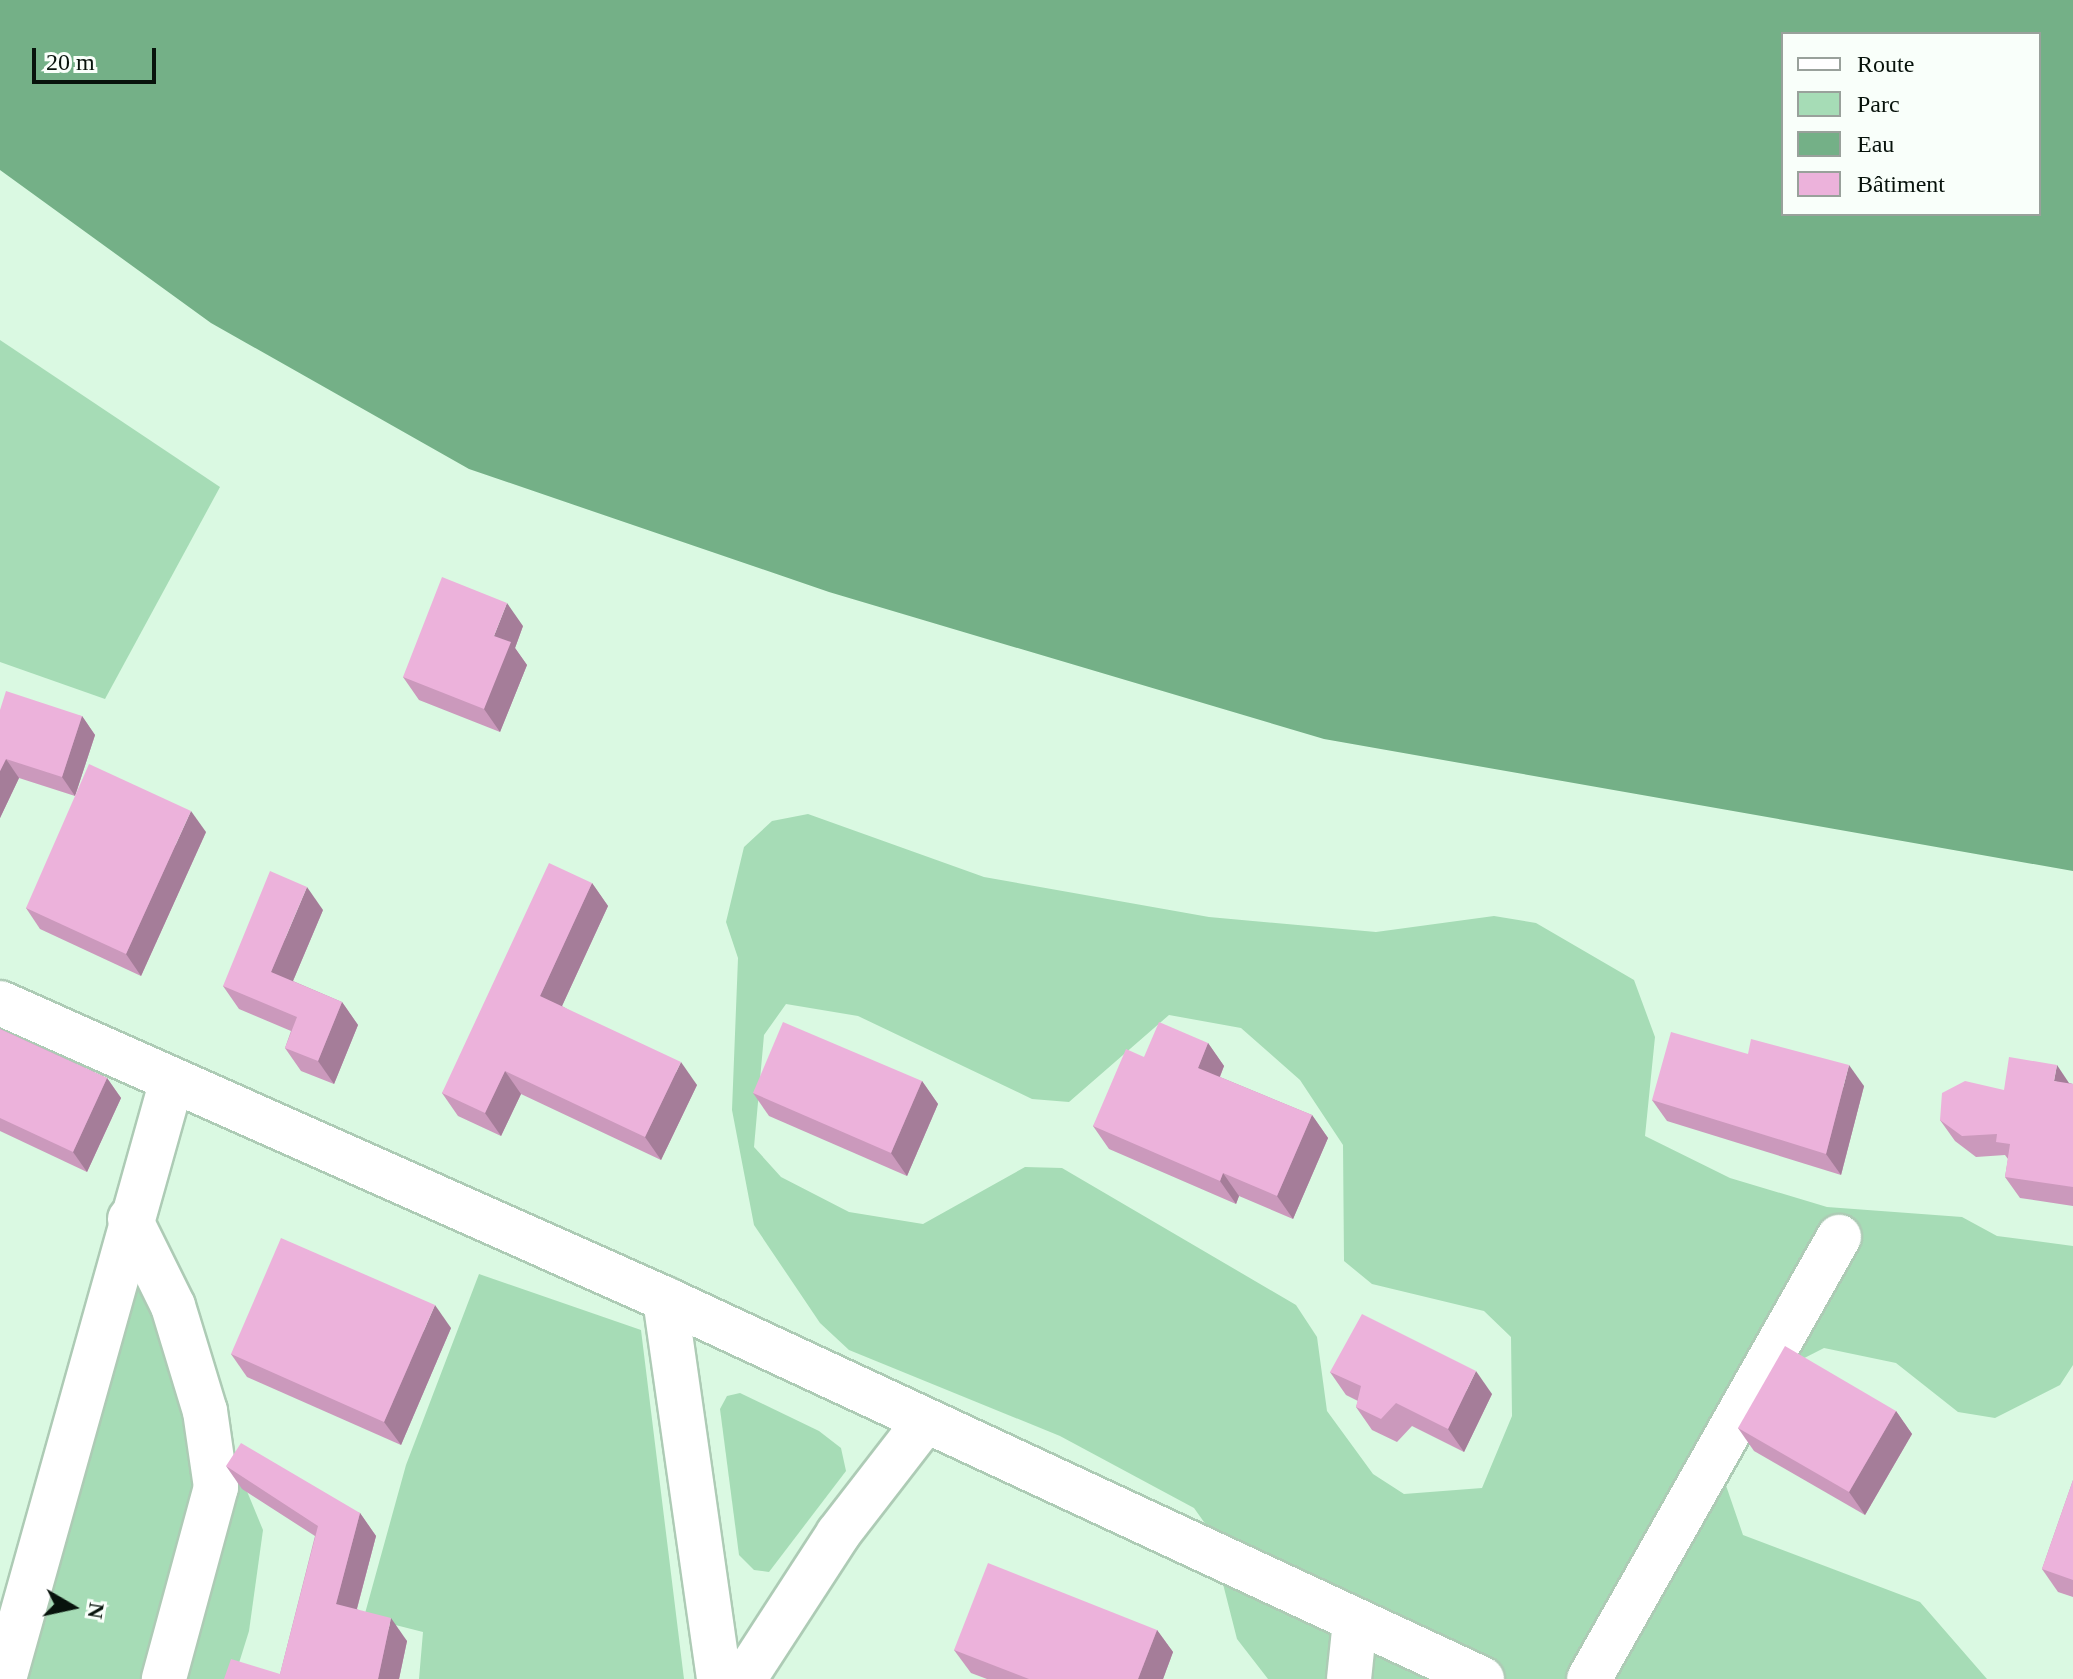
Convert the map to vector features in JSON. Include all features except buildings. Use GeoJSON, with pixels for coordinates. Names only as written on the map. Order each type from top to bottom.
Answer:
{"type":"FeatureCollection","features":[{"type":"Feature","properties":{"kind":"main road"},"geometry":{"type":"LineString","coordinates":[[0,1003],[665,1299],[923,1424],[1482,1679]]}},
{"type":"Feature","properties":{"kind":"main road"},"geometry":{"type":"LineString","coordinates":[[4,1679],[130,1219],[172,1080]]}},
{"type":"Feature","properties":{"kind":"main road"},"geometry":{"type":"LineString","coordinates":[[130,1219],[173,1306],[205,1411],[216,1487],[164,1679]]}},
{"type":"Feature","properties":{"kind":"main road"},"geometry":{"type":"LineString","coordinates":[[1589,1679],[1839,1237]]}},
{"type":"Feature","properties":{"kind":"main road"},"geometry":{"type":"LineString","coordinates":[[665,1299],[719,1679]]}},
{"type":"Feature","properties":{"kind":"main road"},"geometry":{"type":"LineString","coordinates":[[744,1679],[838,1534],[923,1424]]}},
{"type":"Feature","properties":{"kind":"main road"},"geometry":{"type":"LineString","coordinates":[[1349,1679],[1355,1621]]}},
{"type":"Feature","properties":{"kind":"green space"},"geometry":{"type":"Polygon","coordinates":[[[0,340],[220,487],[105,699],[0,662],[0,340]]]}},
{"type":"Feature","properties":{"kind":"green space"},"geometry":{"type":"Polygon","coordinates":[[[808,814],[984,877],[1209,917],[1376,932],[1494,916],[1536,923],[1634,980],[1655,1037],[1645,1136],[1730,1178],[1827,1207],[1962,1217],[1997,1236],[2073,1246],[2073,1365],[2060,1385],[1995,1418],[1958,1412],[1896,1363],[1824,1348],[1738,1392],[1720,1468],[1743,1535],[1920,1602],[1987,1679],[1268,1679],[1237,1639],[1209,1529],[1194,1508],[1060,1436],[849,1350],[820,1323],[754,1225],[732,1110],[738,958],[726,922],[744,847],[772,821],[808,814]],[[786,1004],[764,1035],[754,1147],[781,1177],[849,1212],[923,1224],[1025,1167],[1062,1168],[1296,1305],[1317,1337],[1327,1411],[1373,1474],[1404,1494],[1482,1488],[1512,1416],[1511,1337],[1484,1311],[1372,1284],[1344,1261],[1343,1145],[1300,1080],[1241,1028],[1169,1015],[1069,1102],[1032,1099],[858,1016],[786,1004]]]}},
{"type":"Feature","properties":{"kind":"green space"},"geometry":{"type":"Polygon","coordinates":[[[134,1219],[263,1530],[249,1631],[234,1679],[10,1679],[134,1219]]]}},
{"type":"Feature","properties":{"kind":"green space"},"geometry":{"type":"Polygon","coordinates":[[[479,1274],[641,1330],[684,1679],[419,1679],[423,1632],[364,1617],[406,1465],[479,1274]]]}},
{"type":"Feature","properties":{"kind":"green space"},"geometry":{"type":"Polygon","coordinates":[[[740,1393],[819,1431],[841,1448],[846,1471],[769,1572],[754,1570],[739,1555],[720,1409],[727,1396],[740,1393]]]}},
{"type":"Feature","properties":{"kind":"water"},"geometry":{"type":"Polygon","coordinates":[[[0,0],[2073,0],[2073,871],[1324,739],[829,592],[469,469],[211,323],[0,170],[0,0]]]}}]}
